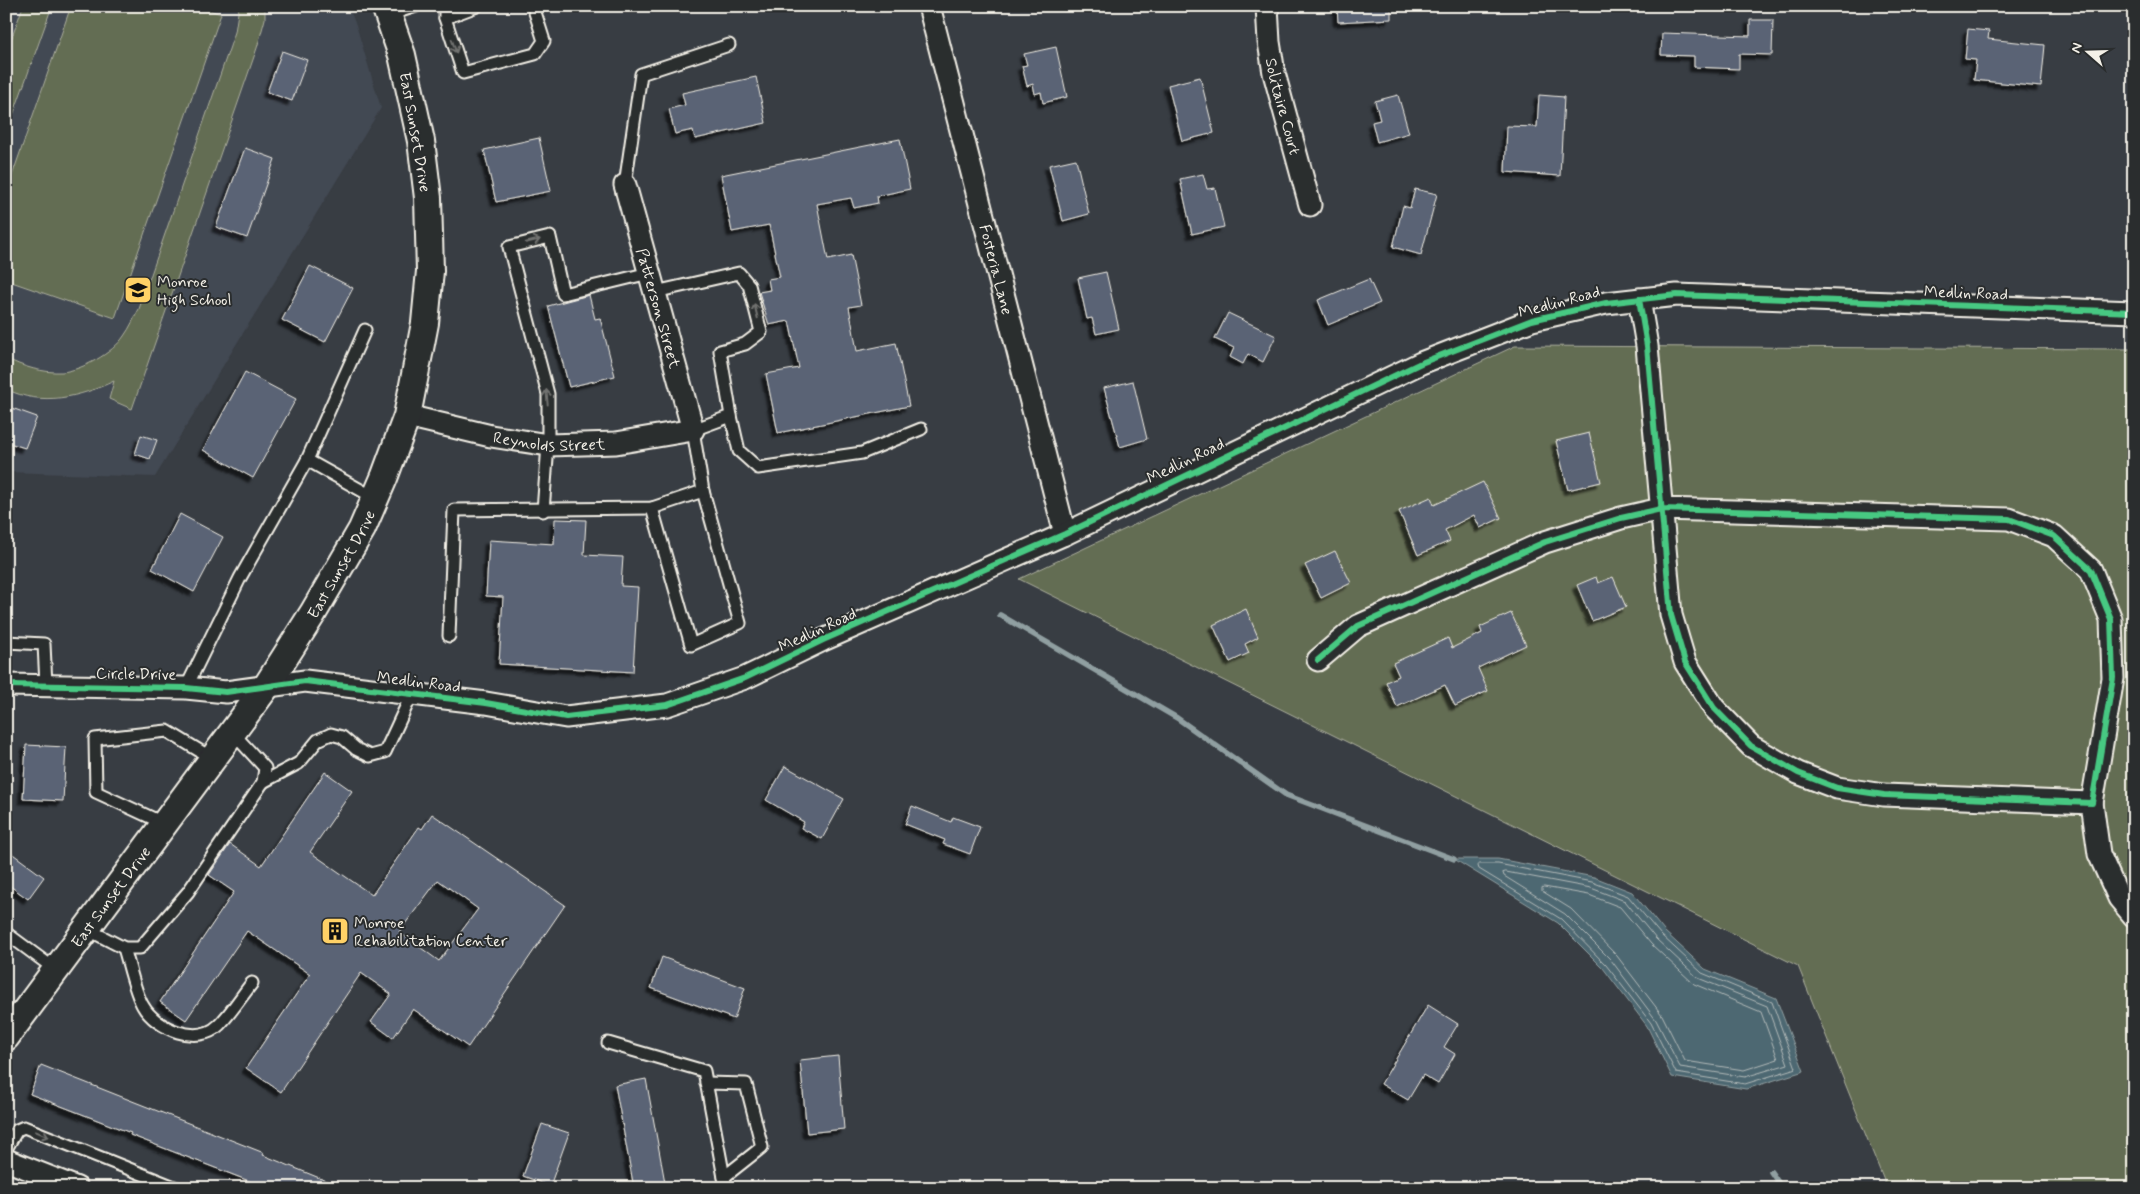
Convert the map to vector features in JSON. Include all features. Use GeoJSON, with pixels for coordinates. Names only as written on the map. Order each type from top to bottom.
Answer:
{"type":"FeatureCollection","features":[{"type":"Feature","properties":{"kind":"street","name":"Fosteria Lane"},"geometry":{"type":"LineString","coordinates":[[929,6],[1065,534]]}},
{"type":"Feature","properties":{"kind":"street","name":"Solitaire Court"},"geometry":{"type":"LineString","coordinates":[[1267,6],[1269,42],[1274,73],[1310,205]]}},
{"type":"Feature","properties":{"kind":"street","name":"East Sunset Drive"},"geometry":{"type":"LineString","coordinates":[[6,1037],[266,687],[313,613],[362,529],[408,416],[425,323],[430,271],[428,198],[421,141],[402,55],[386,10]]}},
{"type":"Feature","properties":{"kind":"street","name":"Patterson Street"},"geometry":{"type":"LineString","coordinates":[[625,185],[693,430]]}},
{"type":"Feature","properties":{"kind":"street","name":"Medlin Road"},"geometry":{"type":"LineString","coordinates":[[266,687],[305,681],[486,703],[566,717],[666,705],[745,678],[823,640],[1065,534],[1421,362],[1532,320],[1606,303],[1677,295],[2134,312]]}},
{"type":"Feature","properties":{"kind":"street"},"geometry":{"type":"LineString","coordinates":[[1639,299],[1647,346],[1671,615],[1685,662],[1714,708],[1751,746],[1798,773],[1837,788],[1884,795],[2092,803]]}},
{"type":"Feature","properties":{"kind":"street","name":"Reynolds Street"},"geometry":{"type":"LineString","coordinates":[[408,416],[490,436],[548,445],[616,443],[693,430]]}},
{"type":"Feature","properties":{"kind":"street"},"geometry":{"type":"LineString","coordinates":[[1318,660],[1358,626],[1545,542],[1621,518],[1661,509],[2009,519],[2054,536],[2090,570],[2111,619],[2113,678],[2092,803],[2099,854],[2119,898],[2134,916]]}},
{"type":"Feature","properties":{"kind":"street","name":"Circle Drive"},"geometry":{"type":"LineString","coordinates":[[6,685],[186,688],[226,692],[266,687]]}},
{"type":"Feature","properties":{"kind":"street"},"geometry":{"type":"LineString","coordinates":[[6,1160],[77,1188]]}},
{"type":"Feature","properties":{"kind":"lane"},"geometry":{"type":"LineString","coordinates":[[386,10],[416,6]]}},
{"type":"Feature","properties":{"kind":"lane"},"geometry":{"type":"LineString","coordinates":[[478,6],[445,12],[463,73],[534,54],[544,41],[533,6]]}},
{"type":"Feature","properties":{"kind":"lane"},"geometry":{"type":"LineString","coordinates":[[625,185],[641,74],[729,45]]}},
{"type":"Feature","properties":{"kind":"lane"},"geometry":{"type":"LineString","coordinates":[[544,511],[548,445],[548,394],[509,247],[550,237],[563,294],[739,273],[750,285],[760,332],[745,344],[720,351],[739,451],[758,468],[862,452],[921,429]]}},
{"type":"Feature","properties":{"kind":"lane"},"geometry":{"type":"LineString","coordinates":[[186,688],[240,578],[307,460],[365,330]]}},
{"type":"Feature","properties":{"kind":"lane"},"geometry":{"type":"LineString","coordinates":[[652,508],[691,645],[740,623],[703,491],[693,430],[731,416]]}},
{"type":"Feature","properties":{"kind":"lane"},"geometry":{"type":"LineString","coordinates":[[307,460],[375,498]]}},
{"type":"Feature","properties":{"kind":"lane"},"geometry":{"type":"LineString","coordinates":[[449,636],[454,510],[544,511],[652,508],[703,491]]}},
{"type":"Feature","properties":{"kind":"lane"},"geometry":{"type":"LineString","coordinates":[[6,642],[44,644],[46,685]]}},
{"type":"Feature","properties":{"kind":"lane"},"geometry":{"type":"LineString","coordinates":[[263,782],[299,763],[318,740],[331,734],[342,737],[356,749],[370,756],[385,752],[412,694]]}},
{"type":"Feature","properties":{"kind":"lane"},"geometry":{"type":"LineString","coordinates":[[165,824],[96,792],[95,739],[167,731],[213,759]]}},
{"type":"Feature","properties":{"kind":"lane"},"geometry":{"type":"LineString","coordinates":[[87,929],[124,948],[140,948],[188,892],[263,782],[265,768],[232,732]]}},
{"type":"Feature","properties":{"kind":"lane"},"geometry":{"type":"LineString","coordinates":[[6,933],[56,970]]}},
{"type":"Feature","properties":{"kind":"lane"},"geometry":{"type":"LineString","coordinates":[[124,948],[143,1007],[156,1020],[171,1029],[189,1035],[204,1033],[218,1026],[252,983]]}},
{"type":"Feature","properties":{"kind":"lane"},"geometry":{"type":"LineString","coordinates":[[608,1043],[704,1071],[725,1182]]}},
{"type":"Feature","properties":{"kind":"lane"},"geometry":{"type":"LineString","coordinates":[[706,1083],[746,1084],[762,1147],[725,1182]]}},
{"type":"Feature","properties":{"kind":"lane"},"geometry":{"type":"LineString","coordinates":[[6,1149],[17,1130],[24,1127],[177,1188]]}},
{"type":"Feature","properties":{"kind":"shaded area","name":"Monroe High School"},"geometry":{"type":"Polygon","coordinates":[[[6,6],[348,6],[356,25],[381,108],[155,477],[6,472],[6,6]]]}},
{"type":"Feature","properties":{"kind":"green space"},"geometry":{"type":"Polygon","coordinates":[[[23,6],[52,6],[6,135],[6,54],[23,6]]]}},
{"type":"Feature","properties":{"kind":"green space"},"geometry":{"type":"Polygon","coordinates":[[[71,6],[198,6],[221,14],[115,318],[6,280],[6,193],[71,6]]]}},
{"type":"Feature","properties":{"kind":"green space"},"geometry":{"type":"Polygon","coordinates":[[[239,6],[265,6],[265,19],[257,48],[132,409],[109,399],[114,381],[88,392],[61,398],[33,398],[6,389],[6,358],[26,367],[55,372],[70,371],[88,364],[105,354],[119,342],[128,330],[139,309],[235,32],[239,6]]]}},
{"type":"Feature","properties":{"kind":"green space"},"geometry":{"type":"Polygon","coordinates":[[[1515,346],[2134,349],[2134,1188],[1887,1188],[1798,966],[1019,579],[1515,346]]]}},
{"type":"Feature","properties":{"kind":"water"},"geometry":{"type":"Polygon","coordinates":[[[1454,859],[1498,859],[1594,877],[1632,892],[1664,931],[1705,969],[1776,998],[1804,1071],[1746,1089],[1672,1077],[1647,1026],[1603,968],[1558,923],[1454,859]]]}},
{"type":"Feature","properties":{"kind":"building"},"geometry":{"type":"Polygon","coordinates":[[[1337,6],[1391,6],[1391,19],[1338,22],[1337,6]]]}},
{"type":"Feature","properties":{"kind":"building"},"geometry":{"type":"Polygon","coordinates":[[[1750,20],[1773,20],[1772,55],[1739,54],[1739,69],[1694,67],[1694,56],[1661,55],[1662,33],[1750,36],[1750,20]]]}},
{"type":"Feature","properties":{"kind":"building"},"geometry":{"type":"Polygon","coordinates":[[[1968,29],[1989,31],[1988,39],[2045,45],[2041,87],[1974,80],[1976,60],[1965,59],[1968,29]]]}},
{"type":"Feature","properties":{"kind":"building"},"geometry":{"type":"Polygon","coordinates":[[[1056,47],[1067,97],[1043,103],[1041,92],[1035,94],[1033,84],[1027,86],[1022,66],[1027,65],[1024,54],[1056,47]]]}},
{"type":"Feature","properties":{"kind":"building"},"geometry":{"type":"Polygon","coordinates":[[[282,51],[307,60],[292,101],[267,92],[282,51]]]}},
{"type":"Feature","properties":{"kind":"building"},"geometry":{"type":"Polygon","coordinates":[[[756,77],[766,123],[695,139],[693,130],[675,134],[669,109],[685,105],[682,93],[756,77]]]}},
{"type":"Feature","properties":{"kind":"building"},"geometry":{"type":"Polygon","coordinates":[[[1200,77],[1214,133],[1182,141],[1168,85],[1200,77]]]}},
{"type":"Feature","properties":{"kind":"building"},"geometry":{"type":"Polygon","coordinates":[[[1398,95],[1409,133],[1377,142],[1372,122],[1380,120],[1375,101],[1398,95]]]}},
{"type":"Feature","properties":{"kind":"building"},"geometry":{"type":"Polygon","coordinates":[[[1539,95],[1564,97],[1560,176],[1505,172],[1507,126],[1537,127],[1539,95]]]}},
{"type":"Feature","properties":{"kind":"building"},"geometry":{"type":"Polygon","coordinates":[[[539,138],[551,191],[496,202],[484,150],[539,138]]]}},
{"type":"Feature","properties":{"kind":"building"},"geometry":{"type":"Polygon","coordinates":[[[900,139],[910,189],[877,196],[878,203],[854,208],[851,198],[817,204],[828,260],[851,255],[861,305],[849,307],[857,351],[896,343],[909,406],[778,433],[766,374],[799,368],[789,321],[769,325],[759,292],[770,290],[768,279],[780,277],[769,225],[732,232],[721,175],[900,139]]]}},
{"type":"Feature","properties":{"kind":"building"},"geometry":{"type":"Polygon","coordinates":[[[245,148],[275,159],[247,238],[216,227],[245,148]]]}},
{"type":"Feature","properties":{"kind":"building"},"geometry":{"type":"Polygon","coordinates":[[[1076,159],[1089,214],[1063,221],[1049,165],[1076,159]]]}},
{"type":"Feature","properties":{"kind":"building"},"geometry":{"type":"Polygon","coordinates":[[[1203,174],[1207,189],[1215,188],[1224,227],[1192,234],[1180,179],[1203,174]]]}},
{"type":"Feature","properties":{"kind":"building"},"geometry":{"type":"Polygon","coordinates":[[[1415,189],[1437,194],[1421,255],[1393,247],[1403,206],[1410,208],[1415,189]]]}},
{"type":"Feature","properties":{"kind":"building"},"geometry":{"type":"Polygon","coordinates":[[[310,266],[353,288],[325,342],[282,320],[310,266]]]}},
{"type":"Feature","properties":{"kind":"building"},"geometry":{"type":"Polygon","coordinates":[[[1106,272],[1119,329],[1096,334],[1092,318],[1087,319],[1078,278],[1106,272]]]}},
{"type":"Feature","properties":{"kind":"building"},"geometry":{"type":"Polygon","coordinates":[[[1369,279],[1380,303],[1328,325],[1318,300],[1369,279]]]}},
{"type":"Feature","properties":{"kind":"building"},"geometry":{"type":"Polygon","coordinates":[[[589,295],[595,319],[600,318],[615,376],[569,387],[548,306],[589,295]]]}},
{"type":"Feature","properties":{"kind":"building"},"geometry":{"type":"Polygon","coordinates":[[[1228,313],[1276,336],[1263,362],[1248,354],[1243,364],[1230,357],[1234,348],[1215,339],[1228,313]]]}},
{"type":"Feature","properties":{"kind":"building"},"geometry":{"type":"Polygon","coordinates":[[[245,372],[296,399],[253,478],[203,450],[245,372]]]}},
{"type":"Feature","properties":{"kind":"building"},"geometry":{"type":"Polygon","coordinates":[[[1133,381],[1147,439],[1120,447],[1104,388],[1133,381]]]}},
{"type":"Feature","properties":{"kind":"building"},"geometry":{"type":"Polygon","coordinates":[[[6,406],[37,417],[25,448],[6,442],[6,406]]]}},
{"type":"Feature","properties":{"kind":"building"},"geometry":{"type":"Polygon","coordinates":[[[1589,433],[1601,482],[1568,490],[1556,441],[1589,433]]]}},
{"type":"Feature","properties":{"kind":"building"},"geometry":{"type":"Polygon","coordinates":[[[141,435],[157,440],[150,459],[135,454],[141,435]]]}},
{"type":"Feature","properties":{"kind":"building"},"geometry":{"type":"Polygon","coordinates":[[[1483,482],[1501,518],[1480,528],[1474,515],[1445,530],[1450,541],[1418,555],[1399,511],[1431,497],[1434,505],[1483,482]]]}},
{"type":"Feature","properties":{"kind":"building"},"geometry":{"type":"Polygon","coordinates":[[[180,514],[223,537],[194,592],[152,569],[180,514]]]}},
{"type":"Feature","properties":{"kind":"building"},"geometry":{"type":"Polygon","coordinates":[[[555,519],[586,520],[584,555],[623,557],[621,586],[638,587],[633,672],[499,664],[503,597],[486,596],[489,540],[554,544],[555,519]]]}},
{"type":"Feature","properties":{"kind":"building"},"geometry":{"type":"Polygon","coordinates":[[[1335,551],[1351,583],[1321,598],[1305,565],[1335,551]]]}},
{"type":"Feature","properties":{"kind":"building"},"geometry":{"type":"Polygon","coordinates":[[[1596,577],[1598,583],[1613,577],[1626,607],[1592,621],[1577,585],[1596,577]]]}},
{"type":"Feature","properties":{"kind":"building"},"geometry":{"type":"Polygon","coordinates":[[[1246,609],[1258,637],[1245,644],[1249,653],[1230,662],[1213,625],[1246,609]]]}},
{"type":"Feature","properties":{"kind":"building"},"geometry":{"type":"Polygon","coordinates":[[[1511,613],[1526,645],[1478,668],[1488,691],[1455,706],[1445,685],[1397,707],[1386,682],[1399,676],[1393,663],[1448,638],[1452,648],[1482,633],[1480,627],[1511,613]]]}},
{"type":"Feature","properties":{"kind":"building"},"geometry":{"type":"Polygon","coordinates":[[[26,745],[66,747],[63,801],[23,799],[26,745]]]}},
{"type":"Feature","properties":{"kind":"building"},"geometry":{"type":"Polygon","coordinates":[[[785,766],[844,799],[822,839],[801,828],[804,822],[766,800],[785,766]]]}},
{"type":"Feature","properties":{"kind":"building","name":"Monroe Rehabilitation Center"},"geometry":{"type":"Polygon","coordinates":[[[325,772],[352,791],[310,852],[372,895],[419,827],[422,829],[432,814],[565,905],[468,1047],[413,1009],[393,1038],[371,1022],[391,994],[361,973],[281,1092],[246,1068],[310,974],[247,931],[186,1020],[160,1002],[234,892],[209,875],[230,844],[261,866],[325,772]],[[438,880],[399,932],[439,961],[478,909],[438,880]]]}},
{"type":"Feature","properties":{"kind":"building"},"geometry":{"type":"Polygon","coordinates":[[[912,806],[951,822],[953,817],[980,827],[970,854],[943,844],[945,840],[905,824],[912,806]]]}},
{"type":"Feature","properties":{"kind":"building"},"geometry":{"type":"Polygon","coordinates":[[[6,849],[44,877],[28,899],[6,883],[6,849]]]}},
{"type":"Feature","properties":{"kind":"building"},"geometry":{"type":"Polygon","coordinates":[[[662,957],[745,988],[734,1019],[651,988],[662,957]]]}},
{"type":"Feature","properties":{"kind":"building"},"geometry":{"type":"Polygon","coordinates":[[[1428,1005],[1458,1024],[1444,1047],[1455,1054],[1438,1084],[1423,1075],[1408,1100],[1381,1084],[1428,1005]]]}},
{"type":"Feature","properties":{"kind":"building"},"geometry":{"type":"Polygon","coordinates":[[[838,1056],[844,1129],[807,1133],[800,1060],[838,1056]]]}},
{"type":"Feature","properties":{"kind":"building"},"geometry":{"type":"Polygon","coordinates":[[[41,1065],[264,1153],[263,1155],[344,1188],[267,1188],[130,1135],[131,1133],[30,1094],[41,1065]]]}},
{"type":"Feature","properties":{"kind":"building"},"geometry":{"type":"Polygon","coordinates":[[[646,1079],[666,1188],[634,1188],[615,1085],[646,1079]]]}},
{"type":"Feature","properties":{"kind":"building"},"geometry":{"type":"Polygon","coordinates":[[[542,1124],[569,1133],[550,1186],[523,1176],[542,1124]]]}},
{"type":"Feature","properties":{"kind":"waterway"},"geometry":{"type":"LineString","coordinates":[[1000,615],[1177,718],[1286,795],[1454,859]]}},
{"type":"Feature","properties":{"kind":"waterway"},"geometry":{"type":"LineString","coordinates":[[1771,1172],[1782,1188]]}},
{"type":"Feature","properties":{"kind":"cycle path"},"geometry":{"type":"LineString","coordinates":[[6,685],[186,688],[226,692],[305,681],[486,703],[566,717],[667,705],[745,678],[823,640],[1065,534],[1421,363],[1532,320],[1606,303],[1677,295],[2134,312]]}},
{"type":"Feature","properties":{"kind":"cycle path"},"geometry":{"type":"LineString","coordinates":[[1318,660],[1358,626],[1545,542],[1621,518],[1661,509],[2009,519],[2054,536],[2091,570],[2111,619],[2113,678],[2092,803],[1884,795],[1837,788],[1798,773],[1751,746],[1714,708],[1685,662],[1671,615],[1647,346],[1639,299]]}},
{"type":"Feature","properties":{"kind":"place","name":"Monroe High School"},"geometry":{"type":"Point","coordinates":[138,290]}},
{"type":"Feature","properties":{"kind":"place","name":"Monroe Rehabilitation Center"},"geometry":{"type":"Point","coordinates":[335,931]}}]}
